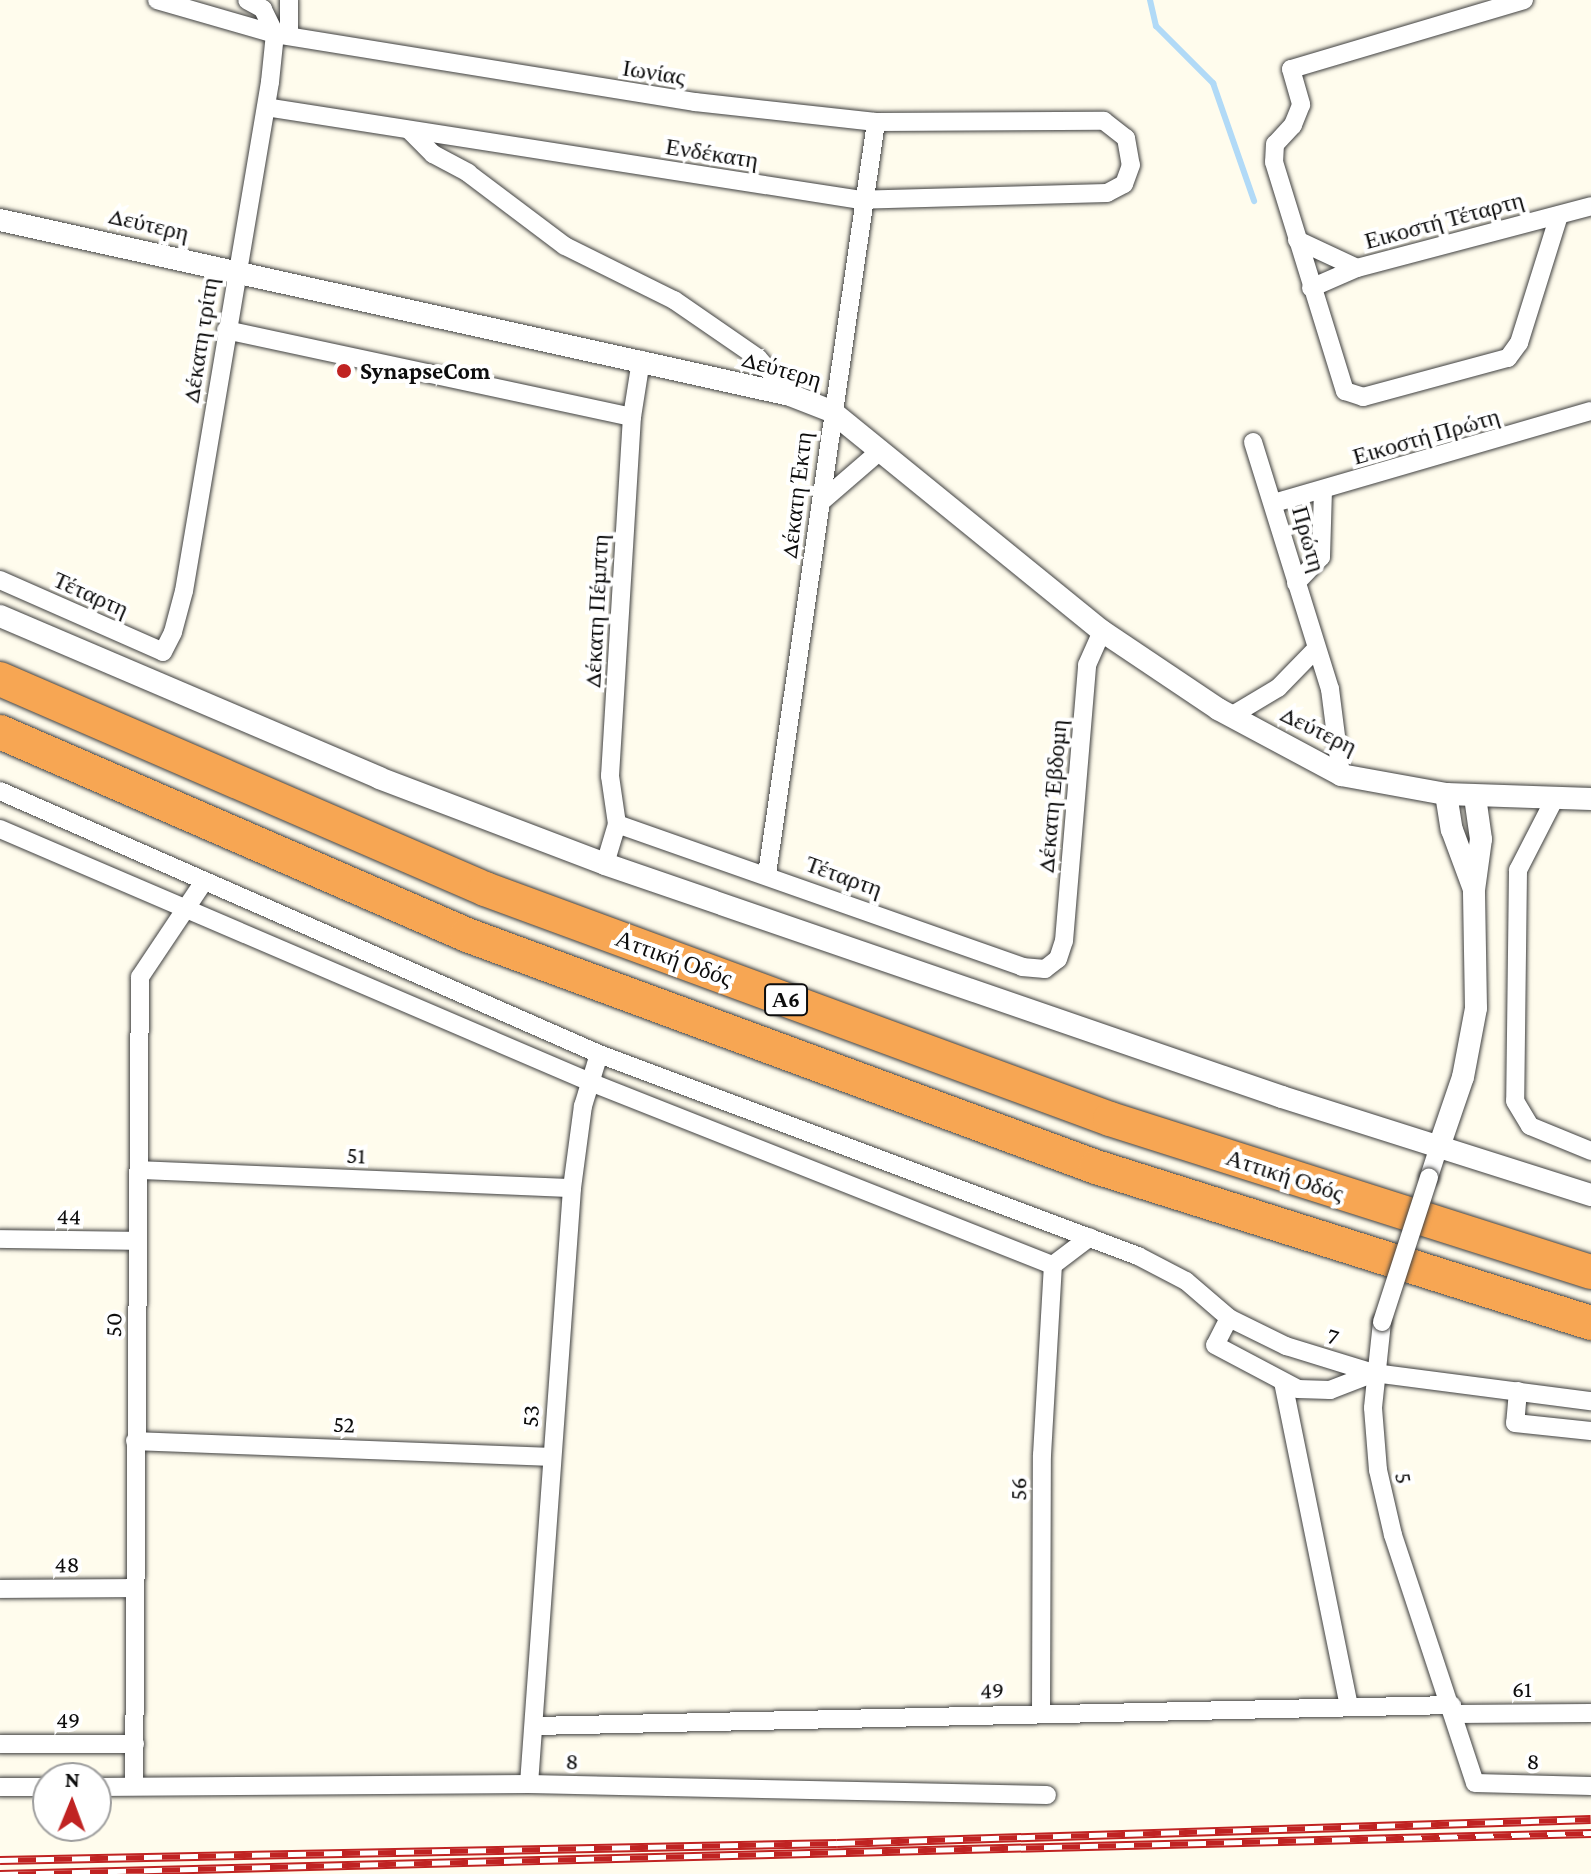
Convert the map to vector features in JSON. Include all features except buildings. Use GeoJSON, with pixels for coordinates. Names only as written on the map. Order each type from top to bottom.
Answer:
{"type":"FeatureCollection","features":[{"type":"Feature","properties":{"kind":"highway","name":"Αττική Οδός"},"geometry":{"type":"LineString","coordinates":[[0,679],[485,889],[1110,1119],[1591,1272]]}},
{"type":"Feature","properties":{"kind":"highway","name":"Αττική Οδός"},"geometry":{"type":"LineString","coordinates":[[0,732],[111,785],[482,940],[1096,1167],[1591,1323]]}},
{"type":"Feature","properties":{"kind":"street","name":"Ιωνίας"},"geometry":{"type":"LineString","coordinates":[[157,0],[282,35],[695,102],[876,122],[1104,121],[1126,138],[1130,156]]}},
{"type":"Feature","properties":{"kind":"street"},"geometry":{"type":"LineString","coordinates":[[247,0],[263,9],[282,35]]}},
{"type":"Feature","properties":{"kind":"street","name":"Δέκατη τρίτη"},"geometry":{"type":"LineString","coordinates":[[163,652],[184,591],[235,270],[289,0]]}},
{"type":"Feature","properties":{"kind":"street"},"geometry":{"type":"LineString","coordinates":[[1524,0],[1291,69],[1301,105],[1298,116],[1273,153],[1341,385],[1350,396],[1363,397],[1497,363],[1516,349],[1559,215]]}},
{"type":"Feature","properties":{"kind":"street","name":"Ενδέκατη"},"geometry":{"type":"LineString","coordinates":[[266,107],[861,200],[1107,193],[1124,184],[1130,156]]}},
{"type":"Feature","properties":{"kind":"street","name":"Δέκατη Έκτη"},"geometry":{"type":"LineString","coordinates":[[767,874],[822,501],[831,411],[861,200],[876,122]]}},
{"type":"Feature","properties":{"kind":"street"},"geometry":{"type":"LineString","coordinates":[[410,131],[433,154],[468,173],[565,246],[686,308],[758,358],[790,395]]}},
{"type":"Feature","properties":{"kind":"street","name":"Εικοστή Τέταρτη"},"geometry":{"type":"LineString","coordinates":[[1311,288],[1357,268],[1591,206]]}},
{"type":"Feature","properties":{"kind":"street","name":"Δεύτερη"},"geometry":{"type":"LineString","coordinates":[[0,220],[790,395],[831,411],[1102,631],[1231,716],[1341,775],[1475,797],[1591,799]]}},
{"type":"Feature","properties":{"kind":"street"},"geometry":{"type":"LineString","coordinates":[[1297,240],[1357,268]]}},
{"type":"Feature","properties":{"kind":"street"},"geometry":{"type":"LineString","coordinates":[[226,330],[632,417]]}},
{"type":"Feature","properties":{"kind":"street","name":"Δέκατη Πέμπτη"},"geometry":{"type":"LineString","coordinates":[[605,864],[617,824],[610,776],[632,417],[641,360]]}},
{"type":"Feature","properties":{"kind":"street","name":"Εικοστή Πρώτη"},"geometry":{"type":"LineString","coordinates":[[1274,503],[1591,411]]}},
{"type":"Feature","properties":{"kind":"street","name":"Πρώτη"},"geometry":{"type":"LineString","coordinates":[[1253,442],[1274,503],[1315,650],[1330,689],[1341,775]]}},
{"type":"Feature","properties":{"kind":"street"},"geometry":{"type":"LineString","coordinates":[[822,501],[881,450]]}},
{"type":"Feature","properties":{"kind":"street"},"geometry":{"type":"LineString","coordinates":[[1296,583],[1321,557],[1323,490]]}},
{"type":"Feature","properties":{"kind":"street","name":"Τέταρτη"},"geometry":{"type":"LineString","coordinates":[[0,580],[163,652]]}},
{"type":"Feature","properties":{"kind":"street"},"geometry":{"type":"LineString","coordinates":[[0,616],[379,778],[605,864],[1439,1147],[1591,1195]]}},
{"type":"Feature","properties":{"kind":"street","name":"Δέκατη Έβδομη"},"geometry":{"type":"LineString","coordinates":[[1053,964],[1064,941],[1087,665],[1102,631]]}},
{"type":"Feature","properties":{"kind":"street"},"geometry":{"type":"LineString","coordinates":[[1231,716],[1278,688],[1315,650]]}},
{"type":"Feature","properties":{"kind":"street","name":"7"},"geometry":{"type":"LineString","coordinates":[[0,791],[203,883],[599,1054],[1090,1237],[1161,1267],[1229,1318],[1286,1346],[1374,1373],[1591,1401]]}},
{"type":"Feature","properties":{"kind":"street"},"geometry":{"type":"LineString","coordinates":[[1446,794],[1452,830],[1474,890]]}},
{"type":"Feature","properties":{"kind":"street"},"geometry":{"type":"LineString","coordinates":[[1439,1147],[1463,1077],[1476,1008],[1474,890],[1481,839],[1475,797]]}},
{"type":"Feature","properties":{"kind":"street"},"geometry":{"type":"LineString","coordinates":[[1554,800],[1518,870],[1515,1101],[1530,1126],[1591,1151]]}},
{"type":"Feature","properties":{"kind":"street","name":"Τέταρτη"},"geometry":{"type":"LineString","coordinates":[[617,824],[767,874],[1034,971],[1053,964]]}},
{"type":"Feature","properties":{"kind":"street"},"geometry":{"type":"LineString","coordinates":[[0,829],[590,1082],[1053,1265],[1090,1237]]}},
{"type":"Feature","properties":{"kind":"street","name":"50"},"geometry":{"type":"LineString","coordinates":[[134,1786],[140,977],[203,883]]}},
{"type":"Feature","properties":{"kind":"street","name":"53"},"geometry":{"type":"LineString","coordinates":[[529,1784],[572,1188],[590,1082],[599,1054]]}},
{"type":"Feature","properties":{"kind":"street","name":"5"},"geometry":{"type":"LineString","coordinates":[[1439,1147],[1382,1322],[1374,1373],[1374,1439],[1385,1503],[1475,1783]]}},
{"type":"Feature","properties":{"kind":"street","name":"51"},"geometry":{"type":"LineString","coordinates":[[139,1170],[572,1188]]}},
{"type":"Feature","properties":{"kind":"street","name":"44"},"geometry":{"type":"LineString","coordinates":[[0,1239],[138,1241]]}},
{"type":"Feature","properties":{"kind":"street","name":"56"},"geometry":{"type":"LineString","coordinates":[[1041,1713],[1042,1455],[1053,1265]]}},
{"type":"Feature","properties":{"kind":"street"},"geometry":{"type":"LineString","coordinates":[[1229,1318],[1215,1345],[1283,1382],[1313,1391],[1330,1390],[1374,1373]]}},
{"type":"Feature","properties":{"kind":"street"},"geometry":{"type":"LineString","coordinates":[[1283,1382],[1349,1706]]}},
{"type":"Feature","properties":{"kind":"street"},"geometry":{"type":"LineString","coordinates":[[1518,1391],[1515,1423],[1591,1431]]}},
{"type":"Feature","properties":{"kind":"street","name":"52"},"geometry":{"type":"LineString","coordinates":[[135,1441],[551,1457]]}},
{"type":"Feature","properties":{"kind":"street","name":"48"},"geometry":{"type":"LineString","coordinates":[[0,1589],[135,1588]]}},
{"type":"Feature","properties":{"kind":"street","name":"49"},"geometry":{"type":"LineString","coordinates":[[534,1726],[1349,1706],[1453,1709]]}},
{"type":"Feature","properties":{"kind":"street","name":"61"},"geometry":{"type":"LineString","coordinates":[[1453,1709],[1591,1713]]}},
{"type":"Feature","properties":{"kind":"street","name":"49"},"geometry":{"type":"LineString","coordinates":[[0,1744],[135,1744]]}},
{"type":"Feature","properties":{"kind":"street","name":"8"},"geometry":{"type":"LineString","coordinates":[[1475,1783],[1591,1786]]}},
{"type":"Feature","properties":{"kind":"street","name":"8"},"geometry":{"type":"LineString","coordinates":[[112,1787],[529,1784],[1047,1795]]}},
{"type":"Feature","properties":{"kind":"street"},"geometry":{"type":"LineString","coordinates":[[0,1787],[32,1787]]}},
{"type":"Feature","properties":{"kind":"waterway"},"geometry":{"type":"LineString","coordinates":[[1150,0],[1156,26],[1213,83],[1254,201]]}},
{"type":"Feature","properties":{"kind":"railway"},"geometry":{"type":"LineString","coordinates":[[0,1860],[837,1843],[1591,1819]]}},
{"type":"Feature","properties":{"kind":"railway"},"geometry":{"type":"LineString","coordinates":[[0,1874],[1591,1833]]}},
{"type":"Feature","properties":{"kind":"place","name":"SynapseCom"},"geometry":{"type":"Point","coordinates":[344,371]}}]}
